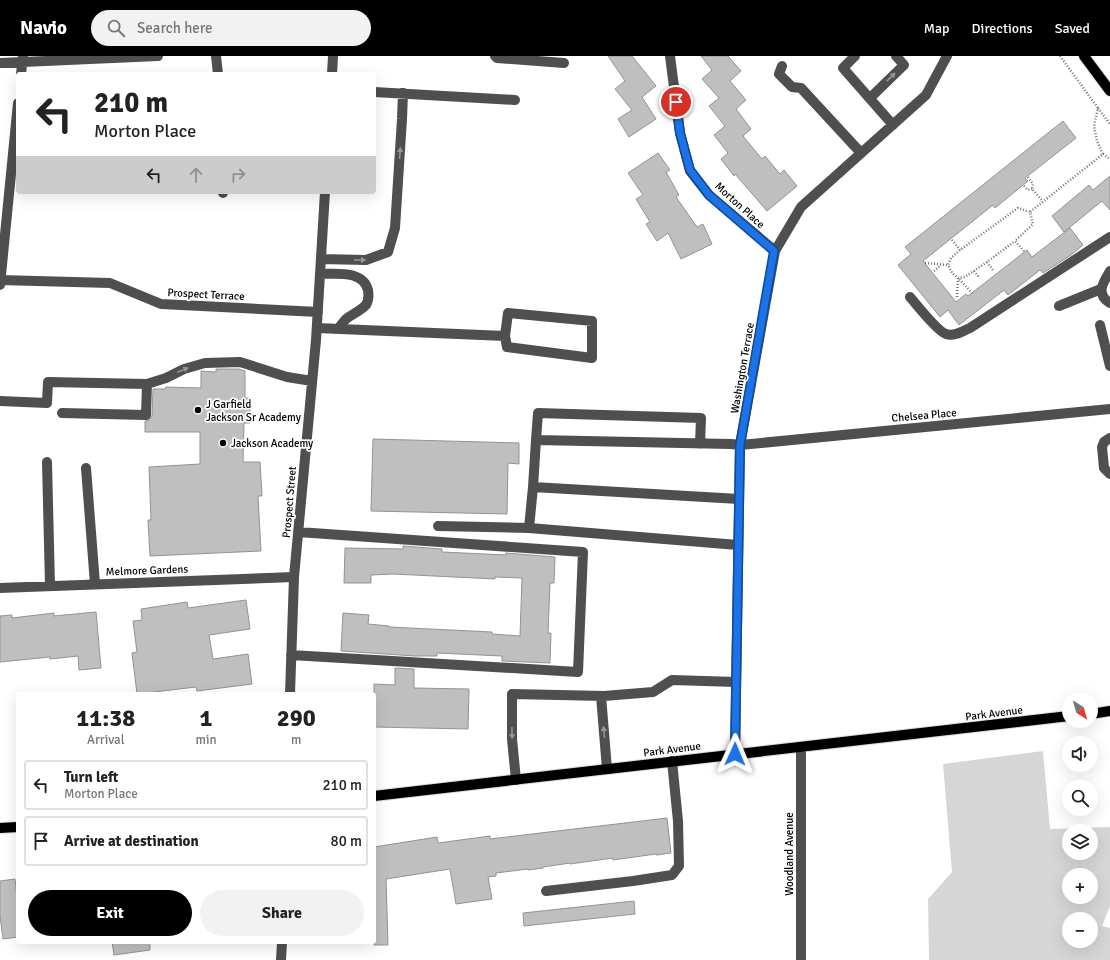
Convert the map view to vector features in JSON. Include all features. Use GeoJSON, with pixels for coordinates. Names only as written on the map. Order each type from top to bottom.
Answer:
{"type":"FeatureCollection","features":[{"type":"Feature","properties":{"kind":"main road"},"geometry":{"type":"LineString","coordinates":[[1084,56],[1110,91]]}},
{"type":"Feature","properties":{"kind":"main road"},"geometry":{"type":"LineString","coordinates":[[1098,713],[1110,711]]}},
{"type":"Feature","properties":{"kind":"main road","name":"Park Avenue"},"geometry":{"type":"LineString","coordinates":[[376,796],[1062,717]]}},
{"type":"Feature","properties":{"kind":"main road"},"geometry":{"type":"LineString","coordinates":[[0,828],[16,827]]}},
{"type":"Feature","properties":{"kind":"street"},"geometry":{"type":"LineString","coordinates":[[0,63],[22,59],[158,56]]}},
{"type":"Feature","properties":{"kind":"street"},"geometry":{"type":"LineString","coordinates":[[216,56],[218,72]]}},
{"type":"Feature","properties":{"kind":"street"},"geometry":{"type":"LineString","coordinates":[[332,72],[333,56]]}},
{"type":"Feature","properties":{"kind":"street"},"geometry":{"type":"LineString","coordinates":[[495,56],[497,58],[564,63]]}},
{"type":"Feature","properties":{"kind":"street","name":"Morton Place"},"geometry":{"type":"LineString","coordinates":[[670,56],[680,133],[690,170],[709,195],[774,251]]}},
{"type":"Feature","properties":{"kind":"street"},"geometry":{"type":"LineString","coordinates":[[855,56],[843,68],[893,125]]}},
{"type":"Feature","properties":{"kind":"street"},"geometry":{"type":"LineString","coordinates":[[870,98],[904,65],[896,56]]}},
{"type":"Feature","properties":{"kind":"street","name":"Washington Terrace"},"geometry":{"type":"LineString","coordinates":[[735,754],[736,682],[733,545],[739,499],[740,445],[774,251],[801,208],[926,95],[947,56]]}},
{"type":"Feature","properties":{"kind":"street"},"geometry":{"type":"LineString","coordinates":[[21,72],[22,59]]}},
{"type":"Feature","properties":{"kind":"street"},"geometry":{"type":"LineString","coordinates":[[782,66],[779,74],[792,87],[801,88],[861,153]]}},
{"type":"Feature","properties":{"kind":"street"},"geometry":{"type":"LineString","coordinates":[[376,92],[515,100]]}},
{"type":"Feature","properties":{"kind":"street"},"geometry":{"type":"LineString","coordinates":[[321,259],[366,260],[388,252],[395,228],[403,93]]}},
{"type":"Feature","properties":{"kind":"street"},"geometry":{"type":"LineString","coordinates":[[0,282],[16,123]]}},
{"type":"Feature","properties":{"kind":"street","name":"Prospect Street"},"geometry":{"type":"LineString","coordinates":[[290,692],[294,577],[317,328],[325,194]]}},
{"type":"Feature","properties":{"kind":"street"},"geometry":{"type":"LineString","coordinates":[[910,297],[939,330],[946,334],[954,334],[970,328],[1110,237]]}},
{"type":"Feature","properties":{"kind":"street"},"geometry":{"type":"LineString","coordinates":[[1110,271],[1103,281],[1101,289],[1104,299],[1110,303]]}},
{"type":"Feature","properties":{"kind":"street"},"geometry":{"type":"LineString","coordinates":[[320,274],[346,274],[358,277],[367,285],[369,297],[367,304],[358,313],[347,319],[338,329]]}},
{"type":"Feature","properties":{"kind":"street","name":"Prospect Terrace"},"geometry":{"type":"LineString","coordinates":[[0,282],[110,283],[161,304],[318,312]]}},
{"type":"Feature","properties":{"kind":"street"},"geometry":{"type":"LineString","coordinates":[[1059,306],[1101,289]]}},
{"type":"Feature","properties":{"kind":"street"},"geometry":{"type":"LineString","coordinates":[[508,312],[592,321],[592,358],[507,347],[505,336],[508,312]]}},
{"type":"Feature","properties":{"kind":"street"},"geometry":{"type":"LineString","coordinates":[[1100,324],[1110,366]]}},
{"type":"Feature","properties":{"kind":"street"},"geometry":{"type":"LineString","coordinates":[[317,328],[505,336]]}},
{"type":"Feature","properties":{"kind":"street"},"geometry":{"type":"LineString","coordinates":[[0,401],[47,403],[48,382],[147,384],[205,363],[240,362],[287,377],[312,381]]}},
{"type":"Feature","properties":{"kind":"street"},"geometry":{"type":"LineString","coordinates":[[62,413],[146,415],[147,384]]}},
{"type":"Feature","properties":{"kind":"street","name":"Chelsea Place"},"geometry":{"type":"LineString","coordinates":[[536,440],[740,445],[1110,410]]}},
{"type":"Feature","properties":{"kind":"street"},"geometry":{"type":"LineString","coordinates":[[529,528],[538,413],[701,418],[700,444]]}},
{"type":"Feature","properties":{"kind":"street"},"geometry":{"type":"LineString","coordinates":[[1110,438],[1104,442],[1102,447],[1104,468],[1110,474]]}},
{"type":"Feature","properties":{"kind":"street"},"geometry":{"type":"LineString","coordinates":[[46,462],[50,586]]}},
{"type":"Feature","properties":{"kind":"street"},"geometry":{"type":"LineString","coordinates":[[86,468],[94,584]]}},
{"type":"Feature","properties":{"kind":"street"},"geometry":{"type":"LineString","coordinates":[[533,487],[739,499]]}},
{"type":"Feature","properties":{"kind":"street"},"geometry":{"type":"LineString","coordinates":[[438,526],[529,528],[733,545]]}},
{"type":"Feature","properties":{"kind":"street"},"geometry":{"type":"LineString","coordinates":[[291,655],[578,672],[583,552],[298,532]]}},
{"type":"Feature","properties":{"kind":"street","name":"Melmore Gardens"},"geometry":{"type":"LineString","coordinates":[[0,588],[294,577]]}},
{"type":"Feature","properties":{"kind":"street"},"geometry":{"type":"LineString","coordinates":[[516,780],[512,739],[512,694],[601,696],[653,692],[672,680],[736,682]]}},
{"type":"Feature","properties":{"kind":"street"},"geometry":{"type":"LineString","coordinates":[[601,696],[607,769]]}},
{"type":"Feature","properties":{"kind":"street","name":"Woodland Avenue"},"geometry":{"type":"LineString","coordinates":[[801,748],[802,960]]}},
{"type":"Feature","properties":{"kind":"street"},"geometry":{"type":"LineString","coordinates":[[546,891],[672,875],[679,866],[678,813],[672,761]]}},
{"type":"Feature","properties":{"kind":"street"},"geometry":{"type":"LineString","coordinates":[[281,960],[282,944]]}},
{"type":"Feature","properties":{"kind":"path"},"geometry":{"type":"LineString","coordinates":[[1060,56],[1110,124]]}},
{"type":"Feature","properties":{"kind":"path"},"geometry":{"type":"LineString","coordinates":[[1098,108],[1094,126],[1097,141],[1103,154],[1110,159]]}},
{"type":"Feature","properties":{"kind":"path"},"geometry":{"type":"LineString","coordinates":[[1030,212],[1103,154]]}},
{"type":"Feature","properties":{"kind":"path"},"geometry":{"type":"LineString","coordinates":[[1028,178],[1033,184],[1032,189]]}},
{"type":"Feature","properties":{"kind":"path"},"geometry":{"type":"LineString","coordinates":[[1024,186],[1028,190],[1032,189],[1043,201]]}},
{"type":"Feature","properties":{"kind":"path"},"geometry":{"type":"LineString","coordinates":[[948,266],[951,258],[960,250],[1018,208],[1030,212]]}},
{"type":"Feature","properties":{"kind":"path"},"geometry":{"type":"LineString","coordinates":[[958,278],[966,277],[1015,241],[1033,224],[1030,212]]}},
{"type":"Feature","properties":{"kind":"path"},"geometry":{"type":"LineString","coordinates":[[952,240],[960,250]]}},
{"type":"Feature","properties":{"kind":"path"},"geometry":{"type":"LineString","coordinates":[[1015,241],[1024,251]]}},
{"type":"Feature","properties":{"kind":"path"},"geometry":{"type":"LineString","coordinates":[[987,262],[993,270]]}},
{"type":"Feature","properties":{"kind":"path"},"geometry":{"type":"LineString","coordinates":[[925,263],[948,266]]}},
{"type":"Feature","properties":{"kind":"path"},"geometry":{"type":"LineString","coordinates":[[934,271],[942,265]]}},
{"type":"Feature","properties":{"kind":"path"},"geometry":{"type":"LineString","coordinates":[[948,266],[952,273],[972,293]]}},
{"type":"Feature","properties":{"kind":"path"},"geometry":{"type":"LineString","coordinates":[[974,271],[980,278]]}},
{"type":"Feature","properties":{"kind":"path"},"geometry":{"type":"LineString","coordinates":[[957,298],[958,278]]}},
{"type":"Feature","properties":{"kind":"shaded area"},"geometry":{"type":"Polygon","coordinates":[[[1043,751],[1050,829],[1062,829],[1062,860],[1098,860],[1098,827],[1110,827],[1110,906],[1102,926],[1110,928],[1110,960],[929,960],[928,899],[952,872],[943,764],[1043,751]]]}},
{"type":"Feature","properties":{"kind":"building"},"geometry":{"type":"Polygon","coordinates":[[[608,56],[632,56],[656,86],[642,97],[656,119],[629,137],[618,119],[632,110],[615,89],[625,81],[608,56]]]}},
{"type":"Feature","properties":{"kind":"building"},"geometry":{"type":"Polygon","coordinates":[[[701,56],[728,56],[741,71],[730,81],[746,100],[736,109],[751,129],[743,136],[762,159],[765,156],[780,174],[784,170],[797,186],[767,211],[735,174],[734,176],[721,159],[728,153],[714,135],[725,126],[709,106],[719,98],[702,79],[712,70],[701,56]]]}},
{"type":"Feature","properties":{"kind":"building"},"geometry":{"type":"Polygon","coordinates":[[[1063,121],[1076,138],[1025,178],[1028,181],[995,208],[993,205],[923,261],[956,302],[966,294],[968,296],[1027,250],[1032,257],[1070,228],[1083,245],[1071,255],[1043,273],[1040,270],[1008,295],[1004,290],[959,325],[948,310],[940,317],[898,265],[911,254],[905,247],[1063,121]]]}},
{"type":"Feature","properties":{"kind":"building"},"geometry":{"type":"Polygon","coordinates":[[[658,153],[670,170],[666,172],[679,195],[676,197],[697,227],[703,224],[712,244],[681,259],[668,233],[657,241],[646,224],[650,222],[636,199],[643,195],[628,173],[658,153]]]}},
{"type":"Feature","properties":{"kind":"building"},"geometry":{"type":"Polygon","coordinates":[[[1110,176],[1110,210],[1102,201],[1064,232],[1052,216],[1089,185],[1093,190],[1110,176]]]}},
{"type":"Feature","properties":{"kind":"building"},"geometry":{"type":"Polygon","coordinates":[[[216,369],[239,369],[245,371],[245,398],[250,398],[250,423],[244,423],[243,462],[260,462],[262,496],[258,496],[261,551],[150,556],[148,520],[151,520],[149,467],[200,464],[200,432],[145,432],[145,421],[149,420],[152,416],[153,389],[165,389],[166,387],[201,388],[201,371],[216,372],[216,369]]]}},
{"type":"Feature","properties":{"kind":"building"},"geometry":{"type":"Polygon","coordinates":[[[373,439],[519,443],[519,464],[508,463],[507,514],[371,511],[373,439]]]}},
{"type":"Feature","properties":{"kind":"building"},"geometry":{"type":"Polygon","coordinates":[[[403,546],[442,549],[442,552],[506,555],[506,553],[555,557],[554,583],[550,583],[548,633],[551,633],[550,663],[502,661],[502,656],[437,653],[437,656],[415,656],[341,651],[343,613],[369,615],[368,624],[389,627],[492,632],[492,634],[520,636],[522,578],[495,577],[495,579],[393,574],[371,575],[371,583],[344,583],[345,548],[403,549],[403,546]]]}},
{"type":"Feature","properties":{"kind":"building"},"geometry":{"type":"Polygon","coordinates":[[[246,600],[250,629],[209,635],[213,659],[248,654],[252,684],[197,691],[196,687],[154,692],[137,692],[132,653],[137,652],[133,621],[142,620],[141,609],[187,602],[188,608],[246,600]]]}},
{"type":"Feature","properties":{"kind":"building"},"geometry":{"type":"Polygon","coordinates":[[[96,612],[101,668],[79,670],[78,656],[0,662],[0,616],[12,615],[12,618],[54,613],[54,616],[96,612]]]}},
{"type":"Feature","properties":{"kind":"building"},"geometry":{"type":"Polygon","coordinates":[[[395,668],[414,669],[414,688],[469,689],[468,729],[376,727],[376,692],[374,692],[374,684],[395,685],[395,668]]]}},
{"type":"Feature","properties":{"kind":"building"},"geometry":{"type":"Polygon","coordinates":[[[667,818],[671,853],[613,860],[613,858],[496,873],[496,876],[488,877],[492,899],[456,904],[450,869],[386,879],[388,945],[374,945],[376,944],[376,847],[437,837],[438,843],[490,836],[490,839],[667,818]]]}},
{"type":"Feature","properties":{"kind":"building"},"geometry":{"type":"Polygon","coordinates":[[[15,879],[16,937],[3,939],[0,916],[0,881],[15,879]]]}},
{"type":"Feature","properties":{"kind":"building"},"geometry":{"type":"Polygon","coordinates":[[[634,901],[635,914],[524,926],[523,913],[634,901]]]}},
{"type":"Feature","properties":{"kind":"building"},"geometry":{"type":"Polygon","coordinates":[[[112,944],[150,944],[150,950],[114,955],[112,944]]]}},
{"type":"Feature","properties":{"kind":"place","name":"J Garfield Jackson Sr Academy"},"geometry":{"type":"Point","coordinates":[198,410]}},
{"type":"Feature","properties":{"kind":"place","name":"Jackson Academy"},"geometry":{"type":"Point","coordinates":[223,443]}},
{"type":"Feature","properties":{"kind":"route"},"geometry":{"type":"LineString","coordinates":[[676,102],[680,133],[690,170],[709,195],[774,251],[740,445],[735,754]]}}]}
